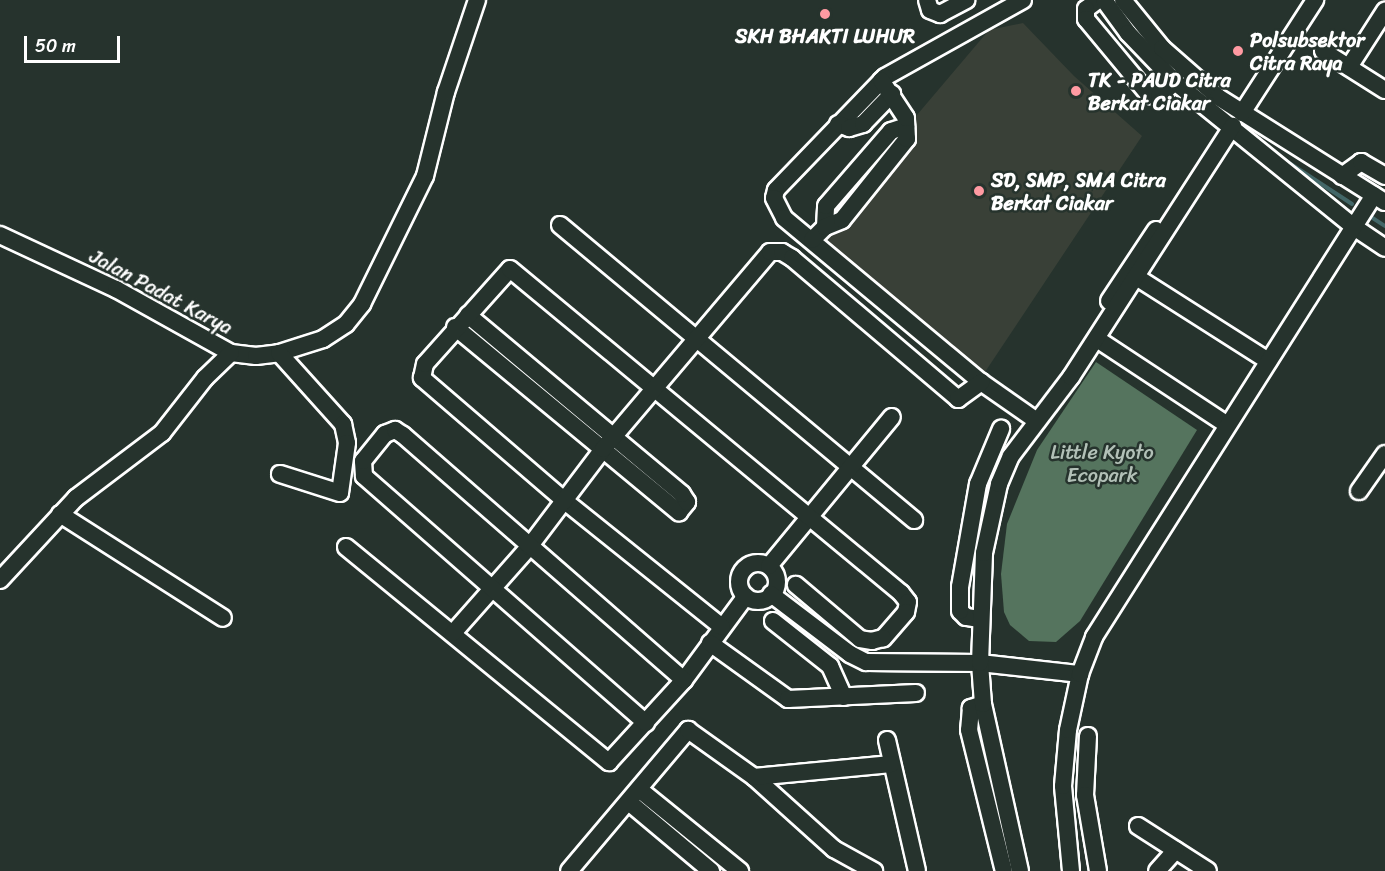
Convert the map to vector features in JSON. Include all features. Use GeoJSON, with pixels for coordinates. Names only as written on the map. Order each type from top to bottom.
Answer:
{"type":"FeatureCollection","features":[{"type":"Feature","properties":{"kind":"street"},"geometry":{"type":"LineString","coordinates":[[927,0],[930,10],[940,14],[966,0]]}},
{"type":"Feature","properties":{"kind":"street"},"geometry":{"type":"LineString","coordinates":[[1023,0],[881,81],[776,190],[779,212],[981,382],[1037,421]]}},
{"type":"Feature","properties":{"kind":"street"},"geometry":{"type":"LineString","coordinates":[[1098,0],[1086,9],[1086,19],[1149,95],[1159,96],[1175,81]]}},
{"type":"Feature","properties":{"kind":"street"},"geometry":{"type":"LineString","coordinates":[[1104,0],[1128,33],[1175,81],[1237,120],[1368,211]]}},
{"type":"Feature","properties":{"kind":"street"},"geometry":{"type":"LineString","coordinates":[[1123,0],[1162,48],[1237,120],[1342,176],[1368,211],[1385,248]]}},
{"type":"Feature","properties":{"kind":"street"},"geometry":{"type":"LineString","coordinates":[[1020,871],[983,705],[980,663],[979,619],[984,553],[999,484],[1011,456],[1142,281],[1237,120],[1315,0]]}},
{"type":"Feature","properties":{"kind":"street","name":"Jalan Padat Karya"},"geometry":{"type":"LineString","coordinates":[[0,235],[116,289],[231,353],[279,353],[339,330],[362,304],[379,274],[425,176],[446,92],[476,1]]}},
{"type":"Feature","properties":{"kind":"street"},"geometry":{"type":"LineString","coordinates":[[1349,67],[1377,35],[1385,11]]}},
{"type":"Feature","properties":{"kind":"street"},"geometry":{"type":"LineString","coordinates":[[1323,51],[1385,90]]}},
{"type":"Feature","properties":{"kind":"street"},"geometry":{"type":"LineString","coordinates":[[812,240],[825,227],[826,206],[891,131],[906,126],[892,94],[881,81]]}},
{"type":"Feature","properties":{"kind":"street"},"geometry":{"type":"LineString","coordinates":[[838,124],[849,128],[863,124],[892,94]]}},
{"type":"Feature","properties":{"kind":"street"},"geometry":{"type":"LineString","coordinates":[[1342,176],[1361,162],[1385,176]]}},
{"type":"Feature","properties":{"kind":"street"},"geometry":{"type":"LineString","coordinates":[[1071,871],[1063,786],[1068,730],[1080,674],[1094,637],[1226,424],[1368,211]]}},
{"type":"Feature","properties":{"kind":"street"},"geometry":{"type":"LineString","coordinates":[[560,225],[914,520]]}},
{"type":"Feature","properties":{"kind":"street"},"geometry":{"type":"LineString","coordinates":[[453,633],[529,547],[608,443],[759,261],[770,252],[782,252],[958,399],[981,382]]}},
{"type":"Feature","properties":{"kind":"street"},"geometry":{"type":"LineString","coordinates":[[722,627],[565,501],[422,378],[424,364],[456,327],[513,269],[902,593],[908,602],[906,612],[883,638],[860,639],[796,585]]}},
{"type":"Feature","properties":{"kind":"street"},"geometry":{"type":"LineString","coordinates":[[1142,281],[1268,362]]}},
{"type":"Feature","properties":{"kind":"street"},"geometry":{"type":"LineString","coordinates":[[1048,404],[1050,394],[1142,281]]}},
{"type":"Feature","properties":{"kind":"street"},"geometry":{"type":"LineString","coordinates":[[456,327],[608,443],[682,494],[687,503],[677,512],[608,443],[468,315]]}},
{"type":"Feature","properties":{"kind":"street"},"geometry":{"type":"LineString","coordinates":[[1099,341],[1226,424]]}},
{"type":"Feature","properties":{"kind":"street"},"geometry":{"type":"LineString","coordinates":[[0,580],[60,514],[96,482],[162,433],[205,378],[231,353]]}},
{"type":"Feature","properties":{"kind":"street"},"geometry":{"type":"LineString","coordinates":[[279,353],[343,424],[347,443],[340,493],[280,474]]}},
{"type":"Feature","properties":{"kind":"street"},"geometry":{"type":"LineString","coordinates":[[769,566],[892,417]]}},
{"type":"Feature","properties":{"kind":"street"},"geometry":{"type":"LineString","coordinates":[[979,619],[966,617],[960,611],[960,587],[978,484],[1001,429]]}},
{"type":"Feature","properties":{"kind":"street"},"geometry":{"type":"LineString","coordinates":[[646,723],[364,477],[363,461],[384,434],[395,430],[404,435],[529,547],[684,680]]}},
{"type":"Feature","properties":{"kind":"street"},"geometry":{"type":"LineString","coordinates":[[1359,491],[1385,454]]}},
{"type":"Feature","properties":{"kind":"street"},"geometry":{"type":"LineString","coordinates":[[60,514],[224,618]]}},
{"type":"Feature","properties":{"kind":"street"},"geometry":{"type":"LineString","coordinates":[[346,547],[605,760],[614,760],[684,680],[746,596]]}},
{"type":"Feature","properties":{"kind":"street"},"geometry":{"type":"LineString","coordinates":[[756,563],[769,566],[776,577],[771,594],[759,600],[746,596],[739,585],[741,573],[756,563]]}},
{"type":"Feature","properties":{"kind":"street"},"geometry":{"type":"LineString","coordinates":[[771,594],[850,654],[866,662],[980,663],[1080,674]]}},
{"type":"Feature","properties":{"kind":"street"},"geometry":{"type":"LineString","coordinates":[[773,621],[830,666],[844,697]]}},
{"type":"Feature","properties":{"kind":"street"},"geometry":{"type":"LineString","coordinates":[[710,643],[782,697],[844,697],[916,693]]}},
{"type":"Feature","properties":{"kind":"street"},"geometry":{"type":"LineString","coordinates":[[983,705],[971,708],[969,730],[1004,871]]}},
{"type":"Feature","properties":{"kind":"street"},"geometry":{"type":"LineString","coordinates":[[576,869],[688,730],[754,777],[834,849],[874,871]]}},
{"type":"Feature","properties":{"kind":"street"},"geometry":{"type":"LineString","coordinates":[[1088,736],[1085,795],[1098,871]]}},
{"type":"Feature","properties":{"kind":"street"},"geometry":{"type":"LineString","coordinates":[[887,740],[917,871]]}},
{"type":"Feature","properties":{"kind":"street"},"geometry":{"type":"LineString","coordinates":[[754,777],[891,764]]}},
{"type":"Feature","properties":{"kind":"street"},"geometry":{"type":"LineString","coordinates":[[635,796],[711,871]]}},
{"type":"Feature","properties":{"kind":"street"},"geometry":{"type":"LineString","coordinates":[[635,796],[740,871]]}},
{"type":"Feature","properties":{"kind":"street"},"geometry":{"type":"LineString","coordinates":[[1138,826],[1208,871]]}},
{"type":"Feature","properties":{"kind":"street"},"geometry":{"type":"LineString","coordinates":[[1157,871],[1176,850]]}},
{"type":"Feature","properties":{"kind":"shaded area","name":"SD, SMP, SMA Citra Berkat Ciakar"},"geometry":{"type":"Polygon","coordinates":[[[1023,23],[1074,76],[1142,136],[983,375],[816,234],[989,30],[1023,23]]]}},
{"type":"Feature","properties":{"kind":"green space","name":"Little Kyoto Ecopark"},"geometry":{"type":"Polygon","coordinates":[[[1096,362],[1197,430],[1080,621],[1056,642],[1029,641],[1010,625],[1004,612],[1001,574],[1007,524],[1037,450],[1096,362]]]}},
{"type":"Feature","properties":{"kind":"waterway"},"geometry":{"type":"LineString","coordinates":[[1280,157],[1352,204]]}},
{"type":"Feature","properties":{"kind":"waterway"},"geometry":{"type":"LineString","coordinates":[[1368,215],[1385,226]]}},
{"type":"Feature","properties":{"kind":"place","name":"SKH BHAKTI LUHUR"},"geometry":{"type":"Point","coordinates":[825,14]}},
{"type":"Feature","properties":{"kind":"place","name":"Polsubsektor Citra Raya"},"geometry":{"type":"Point","coordinates":[1238,51]}},
{"type":"Feature","properties":{"kind":"place","name":"TK - PAUD Citra Berkat Ciakar"},"geometry":{"type":"Point","coordinates":[1076,91]}},
{"type":"Feature","properties":{"kind":"place","name":"SD, SMP, SMA Citra Berkat Ciakar"},"geometry":{"type":"Point","coordinates":[979,191]}}]}
